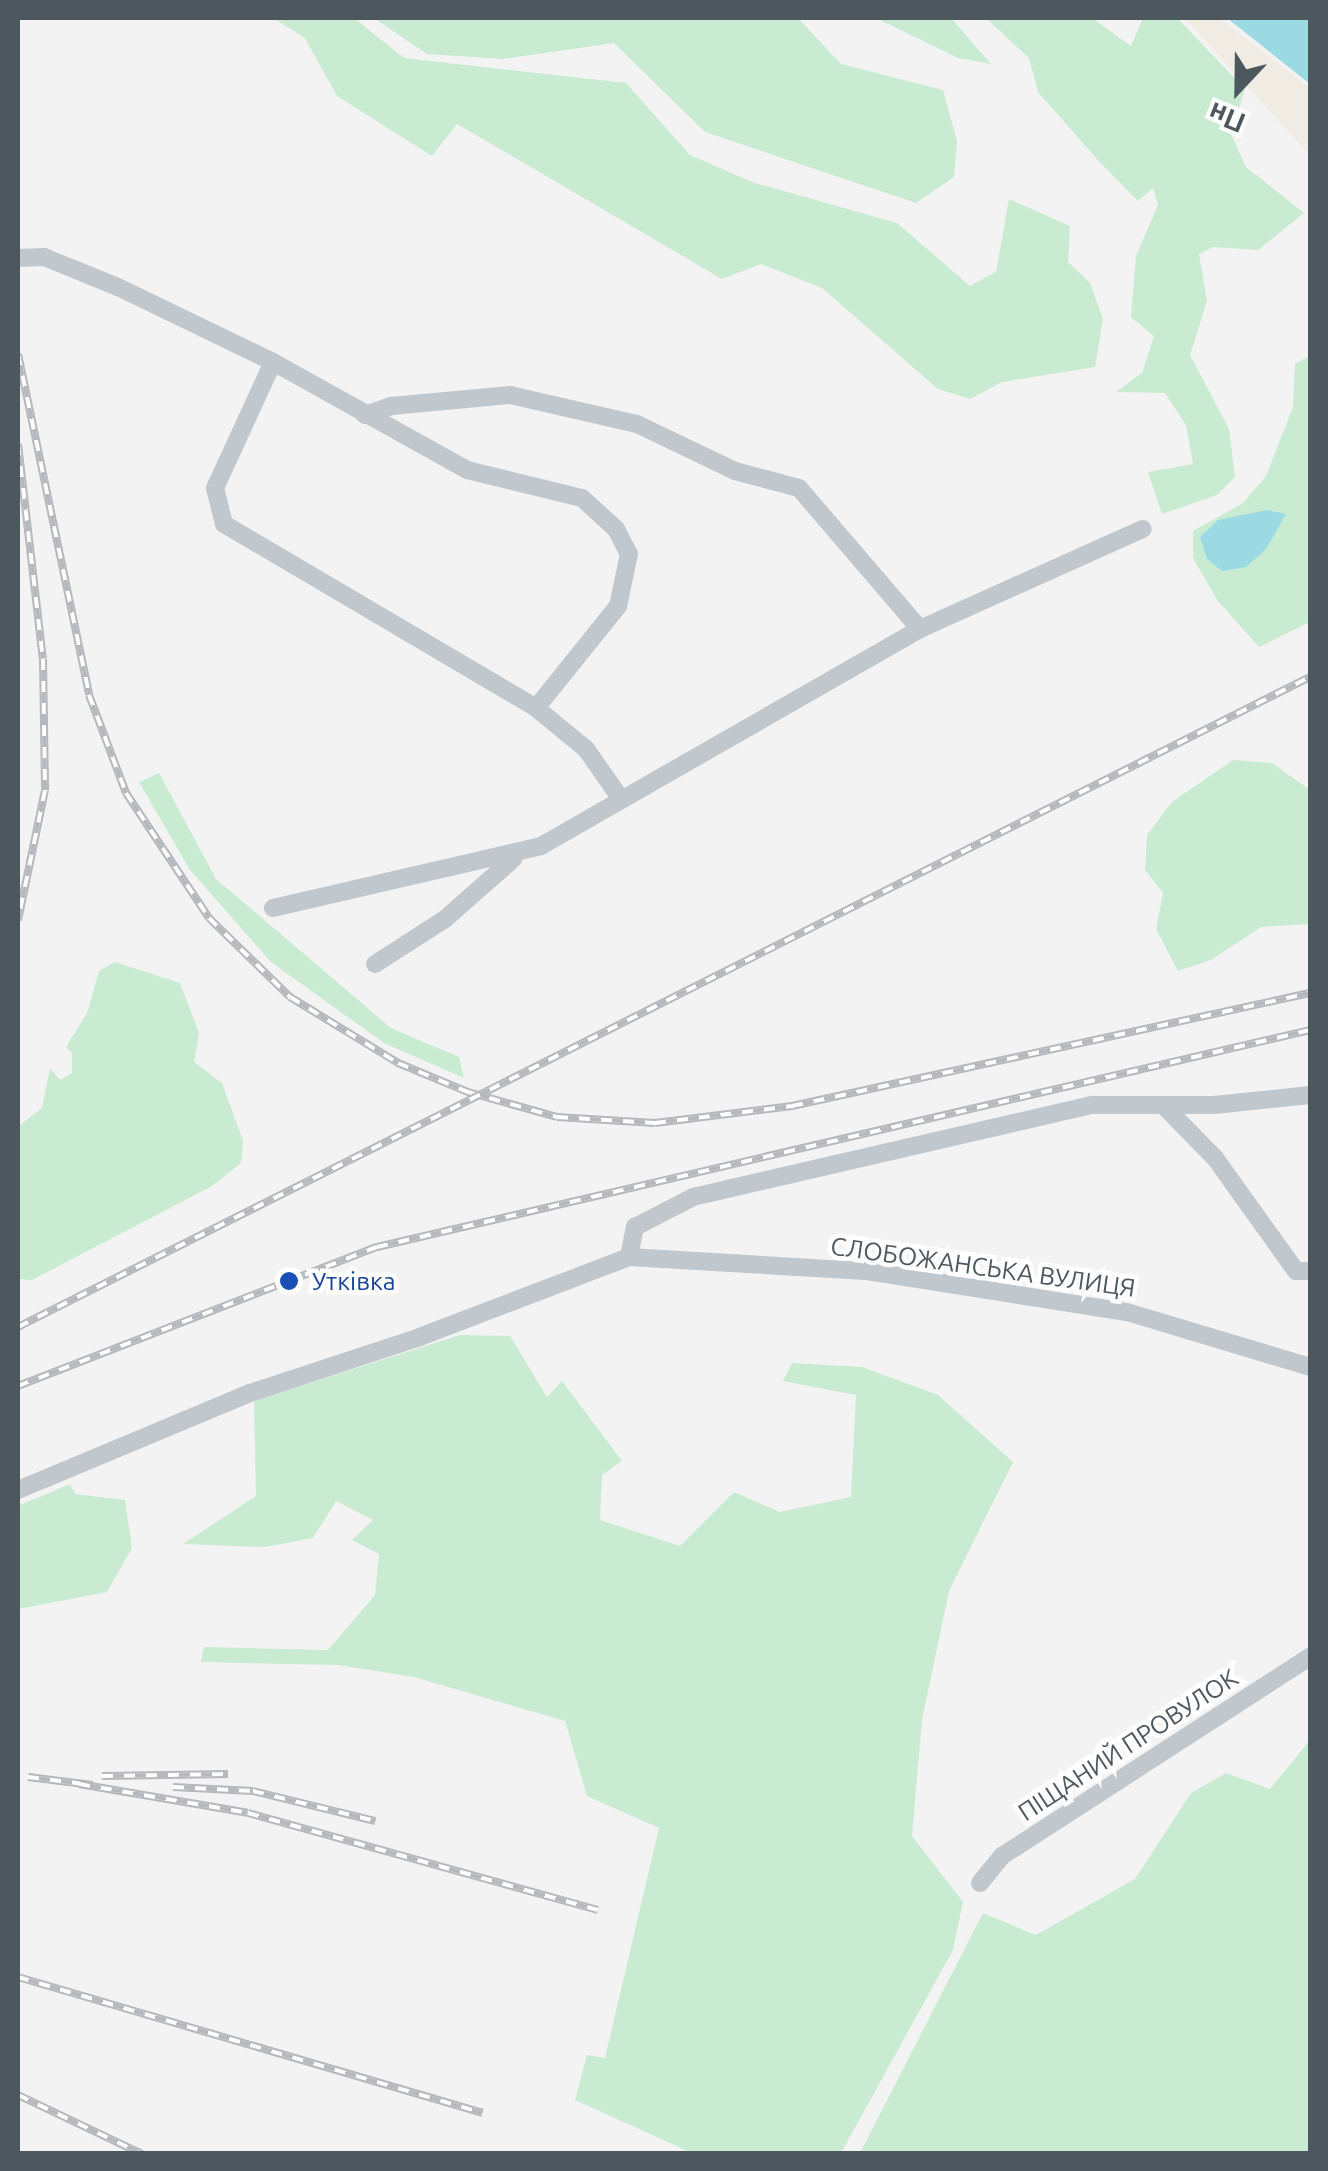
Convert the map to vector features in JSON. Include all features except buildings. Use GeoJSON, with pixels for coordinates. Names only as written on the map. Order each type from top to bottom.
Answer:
{"type":"FeatureCollection","features":[{"type":"Feature","properties":{"kind":"street"},"geometry":{"type":"LineString","coordinates":[[18,258],[72,265],[273,362],[467,470],[582,498],[616,529],[629,554],[618,606],[536,708]]}},
{"type":"Feature","properties":{"kind":"street"},"geometry":{"type":"LineString","coordinates":[[273,362],[216,488],[224,524],[536,708],[586,749],[621,799]]}},
{"type":"Feature","properties":{"kind":"street"},"geometry":{"type":"LineString","coordinates":[[365,415],[391,406],[510,395],[637,424],[735,470],[800,488],[920,629]]}},
{"type":"Feature","properties":{"kind":"street"},"geometry":{"type":"LineString","coordinates":[[375,964],[446,919],[517,856],[805,700],[920,629],[1143,529]]}},
{"type":"Feature","properties":{"kind":"street"},"geometry":{"type":"LineString","coordinates":[[273,908],[517,856]]}},
{"type":"Feature","properties":{"kind":"street"},"geometry":{"type":"LineString","coordinates":[[629,1257],[634,1227],[694,1196],[1093,1105],[1164,1106],[1310,1095]]}},
{"type":"Feature","properties":{"kind":"street"},"geometry":{"type":"LineString","coordinates":[[1164,1106],[1216,1158],[1296,1271],[1310,1271]]}},
{"type":"Feature","properties":{"kind":"street","name":"СЛОБОЖАНСЬКА ВУЛИЦЯ"},"geometry":{"type":"LineString","coordinates":[[18,1490],[250,1393],[417,1338],[629,1257],[867,1270],[1127,1312],[1310,1367]]}},
{"type":"Feature","properties":{"kind":"street","name":"ПІЩАНИЙ ПРОВУЛОК"},"geometry":{"type":"LineString","coordinates":[[980,1883],[1002,1856],[1310,1657]]}},
{"type":"Feature","properties":{"kind":"green space"},"geometry":{"type":"Polygon","coordinates":[[[273,18],[354,18],[404,58],[626,83],[690,155],[752,182],[897,223],[970,286],[996,272],[1009,199],[1070,226],[1068,262],[1090,283],[1103,319],[1095,367],[1002,382],[970,399],[938,389],[822,288],[761,264],[722,279],[457,124],[432,156],[337,96],[305,38],[273,18]]]}},
{"type":"Feature","properties":{"kind":"green space"},"geometry":{"type":"Polygon","coordinates":[[[374,18],[798,18],[841,64],[943,90],[957,141],[954,177],[916,203],[705,132],[614,43],[503,59],[427,54],[374,18]]]}},
{"type":"Feature","properties":{"kind":"green space"},"geometry":{"type":"Polygon","coordinates":[[[876,18],[951,18],[991,64],[958,58],[876,18]]]}},
{"type":"Feature","properties":{"kind":"green space"},"geometry":{"type":"Polygon","coordinates":[[[986,18],[1092,18],[1131,46],[1143,18],[1177,18],[1245,89],[1231,134],[1246,167],[1304,213],[1258,250],[1213,247],[1199,254],[1207,301],[1190,355],[1229,429],[1235,477],[1217,495],[1162,514],[1148,472],[1193,464],[1186,425],[1165,393],[1116,392],[1142,373],[1154,336],[1131,317],[1136,256],[1158,205],[1153,188],[1138,201],[1038,92],[1029,58],[986,18]]]}},
{"type":"Feature","properties":{"kind":"green space"},"geometry":{"type":"Polygon","coordinates":[[[1310,356],[1310,622],[1259,647],[1217,600],[1193,558],[1193,531],[1243,503],[1266,476],[1293,407],[1295,364],[1310,356]]]}},
{"type":"Feature","properties":{"kind":"green space"},"geometry":{"type":"Polygon","coordinates":[[[1233,760],[1272,763],[1310,790],[1310,924],[1261,927],[1211,960],[1178,971],[1156,929],[1163,893],[1145,870],[1147,835],[1172,802],[1233,760]]]}},
{"type":"Feature","properties":{"kind":"green space"},"geometry":{"type":"Polygon","coordinates":[[[159,773],[216,879],[391,1028],[459,1057],[464,1078],[384,1043],[271,962],[190,870],[139,782],[159,773]]]}},
{"type":"Feature","properties":{"kind":"green space"},"geometry":{"type":"Polygon","coordinates":[[[115,962],[180,983],[199,1033],[194,1062],[222,1083],[243,1141],[241,1163],[212,1186],[32,1280],[18,1279],[20,1125],[42,1108],[50,1068],[60,1080],[72,1073],[72,1053],[66,1047],[87,1013],[99,971],[115,962]]]}},
{"type":"Feature","properties":{"kind":"green space"},"geometry":{"type":"Polygon","coordinates":[[[460,1335],[510,1336],[547,1397],[562,1381],[622,1461],[602,1475],[600,1520],[680,1546],[734,1492],[780,1512],[851,1497],[856,1395],[783,1381],[792,1363],[862,1367],[938,1395],[1013,1462],[949,1591],[922,1720],[912,1836],[963,1902],[953,1950],[841,2153],[692,2153],[575,2100],[587,2055],[605,2058],[659,1828],[587,1796],[565,1721],[414,1677],[338,1665],[201,1662],[204,1647],[328,1650],[375,1595],[379,1554],[352,1540],[373,1520],[336,1501],[313,1538],[265,1547],[183,1544],[256,1496],[254,1401],[460,1335]]]}},
{"type":"Feature","properties":{"kind":"green space"},"geometry":{"type":"Polygon","coordinates":[[[70,1484],[75,1494],[125,1500],[132,1548],[107,1592],[18,1609],[18,1506],[70,1484]]]}},
{"type":"Feature","properties":{"kind":"green space"},"geometry":{"type":"Polygon","coordinates":[[[1310,1740],[1310,2153],[860,2153],[983,1913],[1036,1935],[1135,1879],[1191,1793],[1226,1773],[1270,1789],[1310,1740]]]}},
{"type":"Feature","properties":{"kind":"sand"},"geometry":{"type":"Polygon","coordinates":[[[1185,18],[1219,18],[1310,88],[1310,155],[1185,18]]]}},
{"type":"Feature","properties":{"kind":"water"},"geometry":{"type":"Polygon","coordinates":[[[1227,18],[1310,18],[1310,84],[1227,18]]]}},
{"type":"Feature","properties":{"kind":"water"},"geometry":{"type":"Polygon","coordinates":[[[1267,510],[1286,514],[1266,549],[1246,567],[1222,571],[1207,559],[1200,537],[1218,520],[1267,510]]]}},
{"type":"Feature","properties":{"kind":"railway"},"geometry":{"type":"LineString","coordinates":[[18,354],[89,695],[126,793],[209,918],[290,997],[398,1063],[468,1092],[557,1117],[655,1123],[792,1106],[1310,993]]}},
{"type":"Feature","properties":{"kind":"railway"},"geometry":{"type":"LineString","coordinates":[[18,444],[43,659],[45,790],[18,920]]}},
{"type":"Feature","properties":{"kind":"railway"},"geometry":{"type":"LineString","coordinates":[[18,1327],[1310,677]]}},
{"type":"Feature","properties":{"kind":"railway"},"geometry":{"type":"LineString","coordinates":[[18,1386],[377,1247],[1310,1030]]}},
{"type":"Feature","properties":{"kind":"railway"},"geometry":{"type":"LineString","coordinates":[[102,1776],[228,1774]]}},
{"type":"Feature","properties":{"kind":"railway"},"geometry":{"type":"LineString","coordinates":[[28,1777],[93,1785]]}},
{"type":"Feature","properties":{"kind":"railway"},"geometry":{"type":"LineString","coordinates":[[79,1784],[248,1813],[598,1910]]}},
{"type":"Feature","properties":{"kind":"railway"},"geometry":{"type":"LineString","coordinates":[[173,1787],[253,1791],[375,1821]]}},
{"type":"Feature","properties":{"kind":"railway"},"geometry":{"type":"LineString","coordinates":[[18,1977],[482,2113]]}},
{"type":"Feature","properties":{"kind":"railway"},"geometry":{"type":"LineString","coordinates":[[18,2095],[142,2154]]}},
{"type":"Feature","properties":{"kind":"place","name":"Уткiвка"},"geometry":{"type":"Point","coordinates":[289,1281]}}]}
